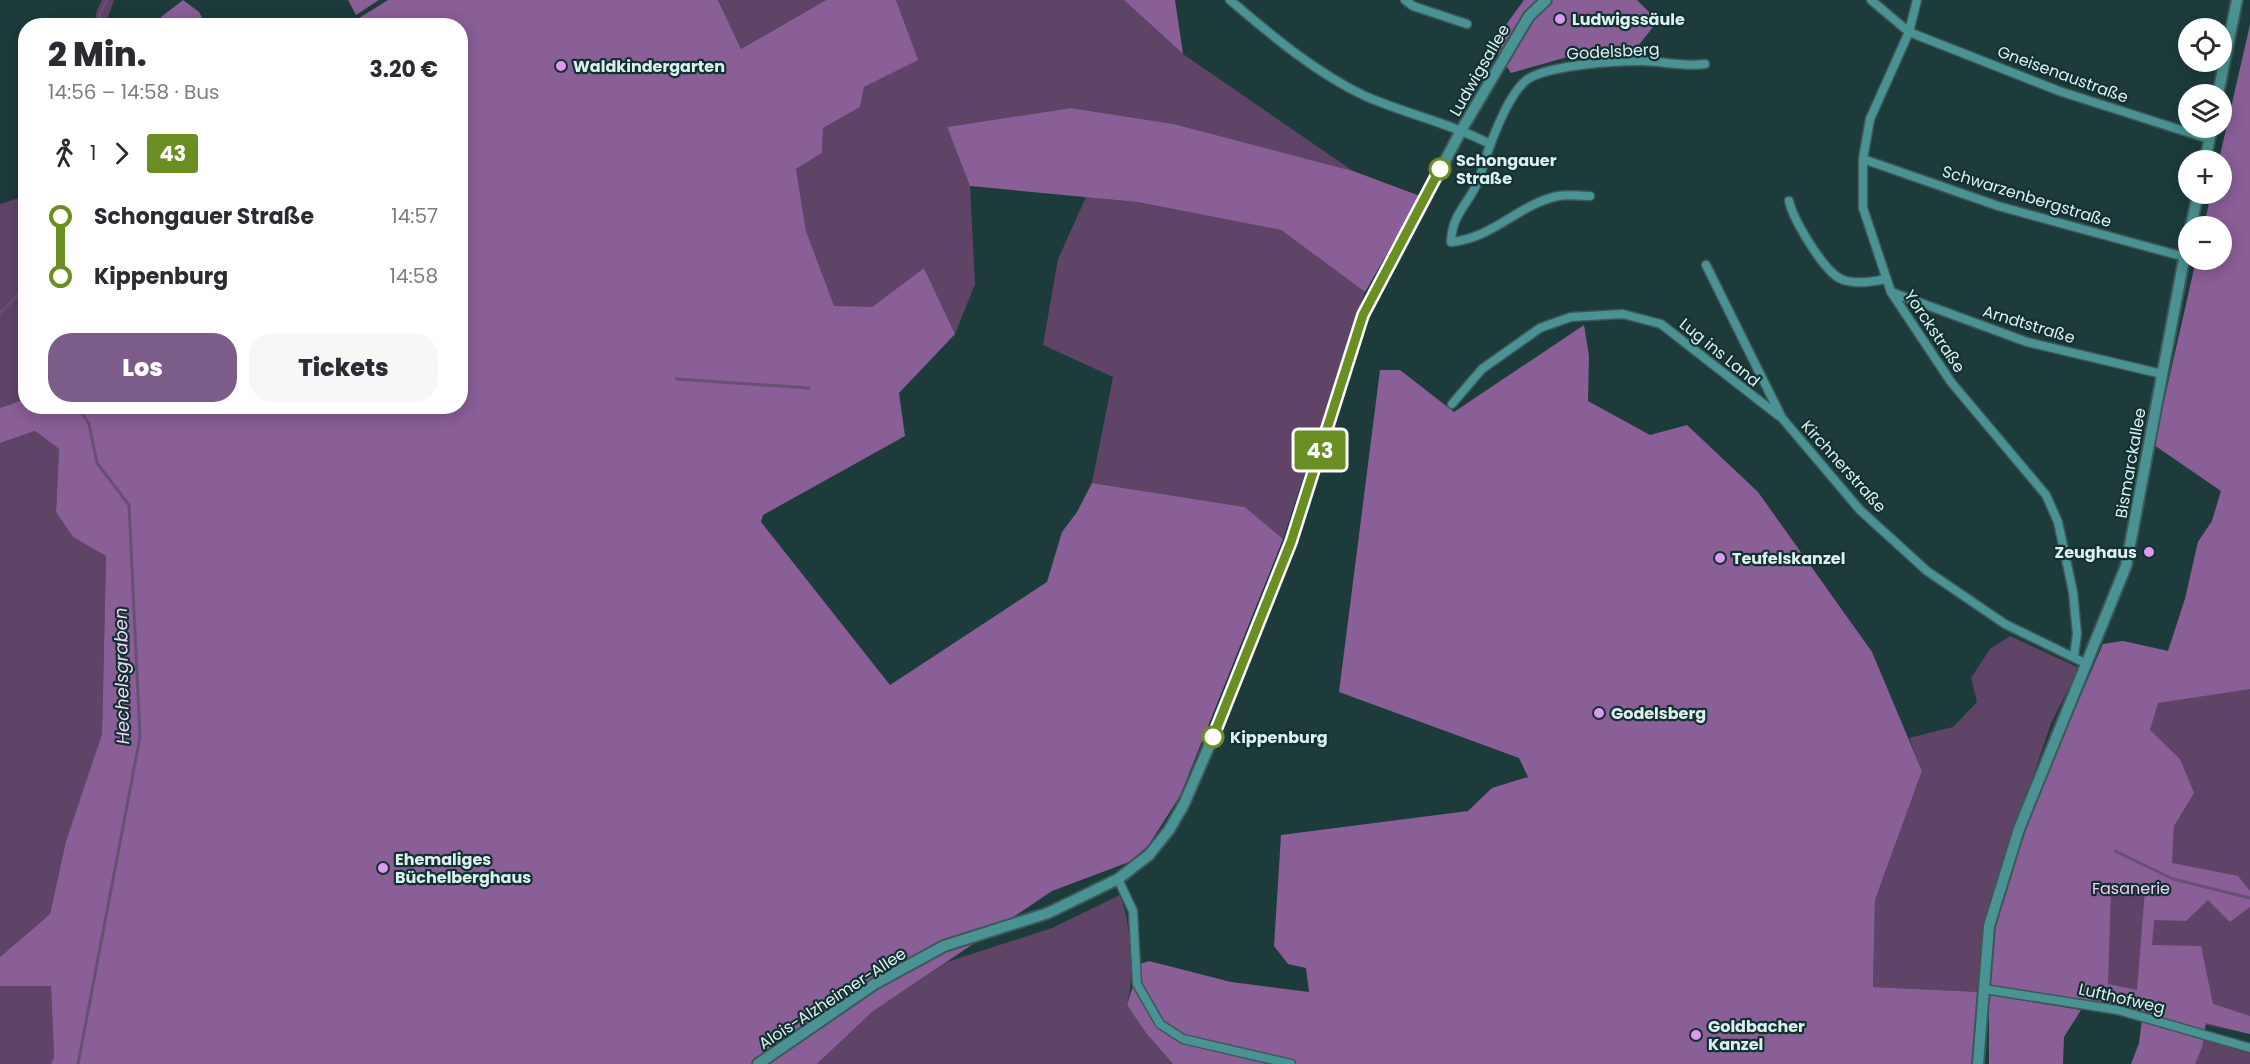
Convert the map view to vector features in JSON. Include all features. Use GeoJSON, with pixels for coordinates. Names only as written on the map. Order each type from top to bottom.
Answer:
{"type":"FeatureCollection","features":[{"type":"Feature","properties":{"kind":"street"},"geometry":{"type":"LineString","coordinates":[[1230,0],[1316,67],[1365,96],[1462,129],[1490,144]]}},
{"type":"Feature","properties":{"kind":"street"},"geometry":{"type":"LineString","coordinates":[[1406,0],[1413,6],[1467,24]]}},
{"type":"Feature","properties":{"kind":"street","name":"Ludwigsallee"},"geometry":{"type":"LineString","coordinates":[[1462,129],[1528,16],[1546,0]]}},
{"type":"Feature","properties":{"kind":"street","name":"Gneisenaustraße"},"geometry":{"type":"LineString","coordinates":[[1871,0],[1909,32],[2059,91],[2209,139]]}},
{"type":"Feature","properties":{"kind":"street","name":"Yorckstraße"},"geometry":{"type":"LineString","coordinates":[[1917,0],[1909,32],[1870,119],[1863,159],[1863,208],[1891,292],[1952,382],[2046,495],[2058,522],[2073,592],[2077,634],[2074,656]]}},
{"type":"Feature","properties":{"kind":"street"},"geometry":{"type":"LineString","coordinates":[[2220,84],[2237,0]]}},
{"type":"Feature","properties":{"kind":"street","name":"Godelsberg"},"geometry":{"type":"LineString","coordinates":[[1590,196],[1558,196],[1533,206],[1485,234],[1451,242],[1452,225],[1478,180],[1490,144],[1516,93],[1529,78],[1571,66],[1641,61],[1705,63]]}},
{"type":"Feature","properties":{"kind":"street","name":"Alois-Alzheimer-Allee"},"geometry":{"type":"LineString","coordinates":[[758,1064],[876,983],[944,946],[1048,913],[1118,879],[1149,855],[1169,830],[1184,804],[1291,542],[1363,315],[1462,129]]}},
{"type":"Feature","properties":{"kind":"street"},"geometry":{"type":"LineString","coordinates":[[2207,150],[2209,139]]}},
{"type":"Feature","properties":{"kind":"street","name":"Schwarzenbergstraße"},"geometry":{"type":"LineString","coordinates":[[1863,159],[1998,206],[2178,255]]}},
{"type":"Feature","properties":{"kind":"street"},"geometry":{"type":"LineString","coordinates":[[1789,201],[1791,211],[1811,246],[1839,278],[1866,283],[1885,279]]}},
{"type":"Feature","properties":{"kind":"street","name":"Kirchnerstraße"},"geometry":{"type":"LineString","coordinates":[[1706,266],[1782,418],[1860,510],[1927,571],[2005,624],[2087,664]]}},
{"type":"Feature","properties":{"kind":"street","name":"Bismarckallee"},"geometry":{"type":"LineString","coordinates":[[1978,1064],[1989,926],[2019,829],[2126,566],[2182,270]]}},
{"type":"Feature","properties":{"kind":"street","name":"Arndtstraße"},"geometry":{"type":"LineString","coordinates":[[1891,292],[2027,342],[2162,374]]}},
{"type":"Feature","properties":{"kind":"street","name":"Lug ins Land"},"geometry":{"type":"LineString","coordinates":[[1452,404],[1482,369],[1540,328],[1571,317],[1623,314],[1661,324],[1782,418]]}},
{"type":"Feature","properties":{"kind":"street"},"geometry":{"type":"LineString","coordinates":[[1118,879],[1133,911],[1137,984],[1160,1024],[1183,1039],[1291,1064]]}},
{"type":"Feature","properties":{"kind":"street","name":"Lufthofweg"},"geometry":{"type":"LineString","coordinates":[[1984,989],[2118,1010],[2250,1048]]}},
{"type":"Feature","properties":{"kind":"green space"},"geometry":{"type":"Polygon","coordinates":[[[102,0],[114,0],[108,18],[95,18],[102,0]]]}},
{"type":"Feature","properties":{"kind":"green space"},"geometry":{"type":"Polygon","coordinates":[[[183,0],[199,12],[202,18],[161,18],[183,0]]]}},
{"type":"Feature","properties":{"kind":"green space"},"geometry":{"type":"Polygon","coordinates":[[[348,0],[379,0],[356,15],[348,0]]]}},
{"type":"Feature","properties":{"kind":"green space"},"geometry":{"type":"Polygon","coordinates":[[[388,0],[718,0],[741,49],[826,0],[896,0],[918,60],[864,87],[860,107],[823,128],[822,153],[796,169],[806,231],[834,306],[872,307],[924,268],[955,334],[899,393],[905,436],[763,515],[761,522],[890,685],[1047,582],[1062,532],[1077,512],[1092,483],[1245,507],[1283,539],[1180,796],[1148,846],[1129,862],[1052,891],[872,1012],[817,1064],[51,1064],[54,1057],[51,986],[0,986],[0,957],[50,914],[66,841],[102,734],[106,556],[73,537],[56,512],[59,449],[35,431],[0,443],[0,408],[18,402],[18,414],[468,414],[468,18],[359,18],[388,0]]]}},
{"type":"Feature","properties":{"kind":"green space"},"geometry":{"type":"Polygon","coordinates":[[[718,0],[826,0],[741,49],[718,0]]]}},
{"type":"Feature","properties":{"kind":"green space"},"geometry":{"type":"Polygon","coordinates":[[[896,0],[1124,0],[1183,54],[1353,171],[1174,124],[1071,108],[947,127],[970,186],[975,284],[955,334],[924,268],[872,307],[834,307],[806,231],[796,169],[822,153],[823,128],[860,107],[864,87],[917,60],[896,0]]]}},
{"type":"Feature","properties":{"kind":"green space"},"geometry":{"type":"Polygon","coordinates":[[[1124,0],[1175,0],[1183,54],[1124,0]]]}},
{"type":"Feature","properties":{"kind":"green space"},"geometry":{"type":"Polygon","coordinates":[[[1524,0],[1637,0],[1658,21],[1633,52],[1571,56],[1511,73],[1492,44],[1524,0]]]}},
{"type":"Feature","properties":{"kind":"green space","name":"Fasanerie"},"geometry":{"type":"Polygon","coordinates":[[[2250,25],[2250,1034],[2103,1003],[1989,986],[2073,716],[2103,644],[2123,641],[2168,651],[2185,599],[2198,542],[2212,521],[2221,491],[2197,270],[2232,270],[2232,216],[2206,216],[2209,204],[2232,204],[2232,150],[2221,150],[2224,138],[2232,138],[2232,103],[2250,25]]]}},
{"type":"Feature","properties":{"kind":"green space","name":"Fasanerie"},"geometry":{"type":"Polygon","coordinates":[[[2250,25],[2250,689],[2158,703],[2150,730],[2180,759],[2194,793],[2174,826],[2172,863],[2238,876],[2250,891],[2250,907],[2230,922],[2208,900],[2186,921],[2154,920],[2152,945],[2201,946],[2213,1004],[2250,1016],[2250,1034],[2206,1023],[2202,1047],[2195,1064],[2131,1064],[2139,1043],[2143,1011],[1989,986],[1995,924],[2035,801],[2103,644],[2123,641],[2168,651],[2185,599],[2198,542],[2212,521],[2221,491],[2154,445],[2194,270],[2232,270],[2232,216],[2206,216],[2209,204],[2232,204],[2232,150],[2221,150],[2224,138],[2232,138],[2232,103],[2250,25]],[[2111,889],[2108,984],[2137,990],[2145,890],[2111,889]]]}},
{"type":"Feature","properties":{"kind":"green space"},"geometry":{"type":"Polygon","coordinates":[[[1071,108],[1174,124],[1353,171],[1420,196],[1365,292],[1281,230],[1137,202],[970,186],[947,127],[1071,108]]]}},
{"type":"Feature","properties":{"kind":"green space"},"geometry":{"type":"Polygon","coordinates":[[[1086,197],[1137,202],[1281,230],[1365,292],[1283,539],[1245,507],[1092,483],[1113,377],[1043,345],[1058,259],[1086,197]]]}},
{"type":"Feature","properties":{"kind":"green space"},"geometry":{"type":"Polygon","coordinates":[[[18,198],[18,402],[0,408],[0,204],[18,198]]]}},
{"type":"Feature","properties":{"kind":"green space"},"geometry":{"type":"Polygon","coordinates":[[[1584,325],[1589,356],[1588,401],[1650,435],[1687,425],[1758,492],[1872,652],[1922,771],[1875,900],[1873,987],[1980,992],[1973,1064],[1173,1064],[1146,1033],[1127,1005],[1140,964],[1149,961],[1231,982],[1309,992],[1306,968],[1288,964],[1274,946],[1281,835],[1468,811],[1492,788],[1528,777],[1519,758],[1339,692],[1380,370],[1400,370],[1454,412],[1584,325]]]}},
{"type":"Feature","properties":{"kind":"green space"},"geometry":{"type":"Polygon","coordinates":[[[35,431],[59,449],[56,512],[73,537],[106,555],[102,734],[66,841],[50,914],[0,957],[0,443],[35,431]]]}},
{"type":"Feature","properties":{"kind":"green space"},"geometry":{"type":"Polygon","coordinates":[[[2010,636],[2079,668],[2051,723],[1983,925],[1980,992],[1873,987],[1875,900],[1922,771],[1909,738],[1953,727],[1977,702],[1971,678],[1990,649],[2010,636]]]}},
{"type":"Feature","properties":{"kind":"green space"},"geometry":{"type":"Polygon","coordinates":[[[1120,895],[1127,920],[1131,950],[1131,979],[1127,1005],[1146,1033],[1173,1064],[817,1064],[872,1012],[947,962],[1052,928],[1120,895]]]}},
{"type":"Feature","properties":{"kind":"green space"},"geometry":{"type":"Polygon","coordinates":[[[51,985],[54,1057],[51,1064],[0,1064],[0,986],[51,985]]]}},
{"type":"Feature","properties":{"kind":"green space"},"geometry":{"type":"Polygon","coordinates":[[[1989,995],[2081,1010],[2064,1037],[2063,1064],[1989,1064],[1989,995]]]}},
{"type":"Feature","properties":{"kind":"green space"},"geometry":{"type":"Polygon","coordinates":[[[2203,1039],[2250,1051],[2250,1064],[2195,1064],[2203,1039]]]}},
{"type":"Feature","properties":{"kind":"waterway"},"geometry":{"type":"LineString","coordinates":[[100,18],[107,0]]}},
{"type":"Feature","properties":{"kind":"waterway"},"geometry":{"type":"LineString","coordinates":[[0,313],[18,295]]}},
{"type":"Feature","properties":{"kind":"waterway"},"geometry":{"type":"LineString","coordinates":[[676,379],[809,388]]}},
{"type":"Feature","properties":{"kind":"waterway","name":"Hechelsgraben"},"geometry":{"type":"LineString","coordinates":[[78,1064],[140,737],[129,505],[97,463],[89,424],[82,414]]}},
{"type":"Feature","properties":{"kind":"waterway"},"geometry":{"type":"LineString","coordinates":[[2115,851],[2173,879],[2250,898]]}},
{"type":"Feature","properties":{"kind":"bus line","name":"43"},"geometry":{"type":"LineString","coordinates":[[1213,737],[1291,542],[1363,315],[1440,169]]}},
{"type":"Feature","properties":{"kind":"place","name":"Ludwigssäule"},"geometry":{"type":"Point","coordinates":[1560,19]}},
{"type":"Feature","properties":{"kind":"place","name":"Waldkindergarten"},"geometry":{"type":"Point","coordinates":[561,66]}},
{"type":"Feature","properties":{"kind":"place","name":"Schongauer Straße"},"geometry":{"type":"Point","coordinates":[1440,169]}},
{"type":"Feature","properties":{"kind":"place","name":"Zeughaus"},"geometry":{"type":"Point","coordinates":[2149,552]}},
{"type":"Feature","properties":{"kind":"place","name":"Teufelskanzel"},"geometry":{"type":"Point","coordinates":[1720,558]}},
{"type":"Feature","properties":{"kind":"place","name":"Godelsberg"},"geometry":{"type":"Point","coordinates":[1599,713]}},
{"type":"Feature","properties":{"kind":"place","name":"Kippenburg"},"geometry":{"type":"Point","coordinates":[1213,737]}},
{"type":"Feature","properties":{"kind":"place","name":"Ehemaliges Büchelberghaus"},"geometry":{"type":"Point","coordinates":[383,868]}},
{"type":"Feature","properties":{"kind":"place","name":"Goldbacher Kanzel"},"geometry":{"type":"Point","coordinates":[1696,1035]}}]}
